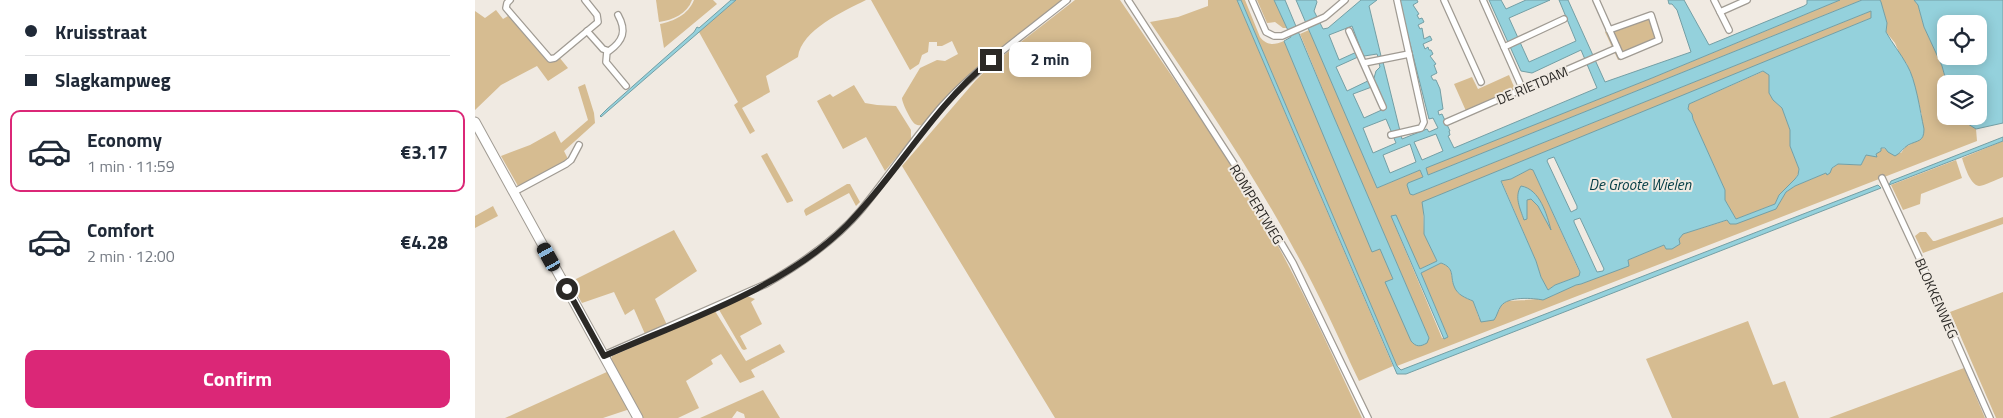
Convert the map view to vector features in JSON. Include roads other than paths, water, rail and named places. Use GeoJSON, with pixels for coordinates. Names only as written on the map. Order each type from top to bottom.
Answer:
{"type":"FeatureCollection","features":[{"type":"Feature","properties":{"kind":"street"},"geometry":{"type":"LineString","coordinates":[[510,0],[506,6],[508,11],[550,59],[555,58],[598,22],[599,17],[585,0]]}},
{"type":"Feature","properties":{"kind":"street"},"geometry":{"type":"LineString","coordinates":[[604,356],[760,287],[786,273],[816,252],[835,236],[860,210],[954,93],[982,68],[1067,0]]}},
{"type":"Feature","properties":{"kind":"street","name":"ROMPERTWEG"},"geometry":{"type":"LineString","coordinates":[[1128,0],[1240,173],[1293,263],[1368,418]]}},
{"type":"Feature","properties":{"kind":"street"},"geometry":{"type":"LineString","coordinates":[[1252,0],[1264,28],[1269,34],[1277,36],[1322,19],[1337,3],[1345,0]]}},
{"type":"Feature","properties":{"kind":"street"},"geometry":{"type":"LineString","coordinates":[[1391,135],[1427,125],[1397,0]]}},
{"type":"Feature","properties":{"kind":"street"},"geometry":{"type":"LineString","coordinates":[[1444,0],[1481,82]]}},
{"type":"Feature","properties":{"kind":"street"},"geometry":{"type":"LineString","coordinates":[[1483,0],[1506,46],[1523,90]]}},
{"type":"Feature","properties":{"kind":"street"},"geometry":{"type":"LineString","coordinates":[[1597,0],[1609,30],[1621,56],[1659,40],[1651,15],[1609,30]]}},
{"type":"Feature","properties":{"kind":"street"},"geometry":{"type":"LineString","coordinates":[[1714,0],[1729,30]]}},
{"type":"Feature","properties":{"kind":"street"},"geometry":{"type":"LineString","coordinates":[[1720,12],[1747,0]]}},
{"type":"Feature","properties":{"kind":"street"},"geometry":{"type":"LineString","coordinates":[[607,51],[619,43],[623,36],[623,26],[618,15]]}},
{"type":"Feature","properties":{"kind":"street"},"geometry":{"type":"LineString","coordinates":[[1506,46],[1564,19]]}},
{"type":"Feature","properties":{"kind":"street"},"geometry":{"type":"LineString","coordinates":[[587,30],[607,51],[606,62],[626,86]]}},
{"type":"Feature","properties":{"kind":"street"},"geometry":{"type":"LineString","coordinates":[[1349,31],[1383,107]]}},
{"type":"Feature","properties":{"kind":"street","name":"DE RIETDAM"},"geometry":{"type":"LineString","coordinates":[[1447,122],[1617,48]]}},
{"type":"Feature","properties":{"kind":"street"},"geometry":{"type":"LineString","coordinates":[[1363,61],[1409,54]]}},
{"type":"Feature","properties":{"kind":"street"},"geometry":{"type":"LineString","coordinates":[[475,122],[638,418]]}},
{"type":"Feature","properties":{"kind":"street"},"geometry":{"type":"LineString","coordinates":[[513,192],[566,164],[571,160],[579,145]]}},
{"type":"Feature","properties":{"kind":"street","name":"BLOKKENWEG"},"geometry":{"type":"LineString","coordinates":[[1882,178],[1990,418]]}},
{"type":"Feature","properties":{"kind":"water"},"geometry":{"type":"Polygon","coordinates":[[[731,0],[736,0],[600,116],[694,32],[697,27],[699,28],[731,0]]]}},
{"type":"Feature","properties":{"kind":"water"},"geometry":{"type":"Polygon","coordinates":[[[1237,0],[1241,0],[1397,366],[1401,370],[1878,185],[1881,188],[1406,374],[1397,374],[1237,0]]]}},
{"type":"Feature","properties":{"kind":"water"},"geometry":{"type":"Polygon","coordinates":[[[1274,0],[1285,0],[1429,338],[1425,344],[1420,346],[1411,341],[1385,282],[1393,279],[1380,249],[1372,252],[1284,41],[1291,37],[1274,0]]]}},
{"type":"Feature","properties":{"kind":"water","name":"De Groote Wielen"},"geometry":{"type":"Polygon","coordinates":[[[1296,0],[1316,0],[1314,11],[1323,29],[1328,28],[1361,0],[1377,0],[1369,6],[1381,56],[1378,57],[1377,54],[1358,57],[1336,67],[1347,91],[1374,78],[1376,71],[1380,67],[1379,63],[1383,62],[1402,139],[1427,129],[1429,132],[1438,128],[1433,118],[1429,119],[1399,0],[1417,0],[1418,2],[1413,5],[1419,14],[1417,15],[1419,19],[1422,18],[1424,22],[1418,25],[1420,29],[1422,28],[1424,39],[1430,36],[1432,40],[1423,44],[1425,49],[1428,47],[1431,50],[1433,54],[1430,56],[1436,64],[1434,65],[1437,73],[1431,76],[1433,80],[1436,80],[1440,89],[1443,109],[1438,111],[1439,115],[1442,114],[1450,131],[1448,136],[1454,148],[1597,88],[1581,50],[1532,73],[1521,71],[1489,0],[1501,0],[1506,9],[1526,0],[1550,0],[1509,18],[1529,62],[1576,41],[1559,0],[1568,0],[1605,82],[1691,52],[1677,10],[1672,4],[1669,4],[1668,0],[1684,0],[1709,45],[1804,6],[1807,4],[1807,0],[1840,0],[1652,78],[1426,168],[1428,175],[1862,0],[1880,0],[1881,2],[1887,23],[1886,32],[1907,65],[1913,79],[1924,129],[1922,138],[1908,145],[1895,156],[1885,148],[1881,148],[1881,151],[1876,154],[1877,157],[1866,155],[1861,165],[1838,164],[1827,175],[1826,173],[1795,186],[1786,192],[1776,209],[1736,224],[1730,224],[1727,220],[1683,234],[1679,239],[1680,244],[1672,249],[1666,249],[1664,245],[1628,260],[1629,266],[1576,285],[1543,300],[1527,298],[1509,301],[1501,306],[1494,320],[1481,322],[1473,301],[1457,292],[1450,270],[1441,263],[1421,273],[1448,337],[1444,339],[1391,216],[1396,215],[1420,269],[1437,261],[1424,234],[1422,202],[1871,18],[1871,11],[1413,195],[1410,194],[1407,185],[1423,177],[1420,170],[1377,188],[1296,0]],[[1352,26],[1329,35],[1339,60],[1361,50],[1352,26]],[[1763,71],[1689,104],[1688,109],[1692,114],[1725,190],[1725,200],[1736,219],[1775,204],[1779,195],[1798,175],[1799,169],[1790,146],[1790,130],[1782,108],[1773,100],[1769,93],[1769,75],[1763,71]],[[1377,85],[1353,94],[1364,118],[1386,108],[1377,85]],[[1386,119],[1363,128],[1373,153],[1396,143],[1386,119]],[[1436,134],[1414,142],[1422,160],[1443,151],[1436,134]],[[1410,144],[1383,155],[1390,173],[1416,162],[1410,144]],[[1554,157],[1547,161],[1571,212],[1577,209],[1554,157]],[[1530,169],[1511,179],[1501,181],[1548,290],[1555,285],[1579,276],[1580,272],[1533,170],[1530,169]],[[1580,218],[1574,220],[1574,222],[1597,272],[1604,269],[1580,218]]]}},
{"type":"Feature","properties":{"kind":"water"},"geometry":{"type":"Polygon","coordinates":[[[1914,0],[2003,0],[2003,123],[1976,129],[1970,125],[1987,125],[1987,75],[1944,75],[1942,65],[1987,65],[1987,15],[1937,15],[1937,55],[1924,27],[1918,5],[1914,0]]]}},
{"type":"Feature","properties":{"kind":"water"},"geometry":{"type":"Polygon","coordinates":[[[2003,137],[2003,141],[1889,185],[1891,181],[2003,137]]]}},
{"type":"Feature","properties":{"kind":"water"},"geometry":{"type":"Polygon","coordinates":[[[1521,186],[1528,188],[1538,197],[1545,210],[1551,230],[1538,206],[1531,199],[1527,200],[1527,219],[1524,220],[1518,198],[1521,186]]]}}]}
